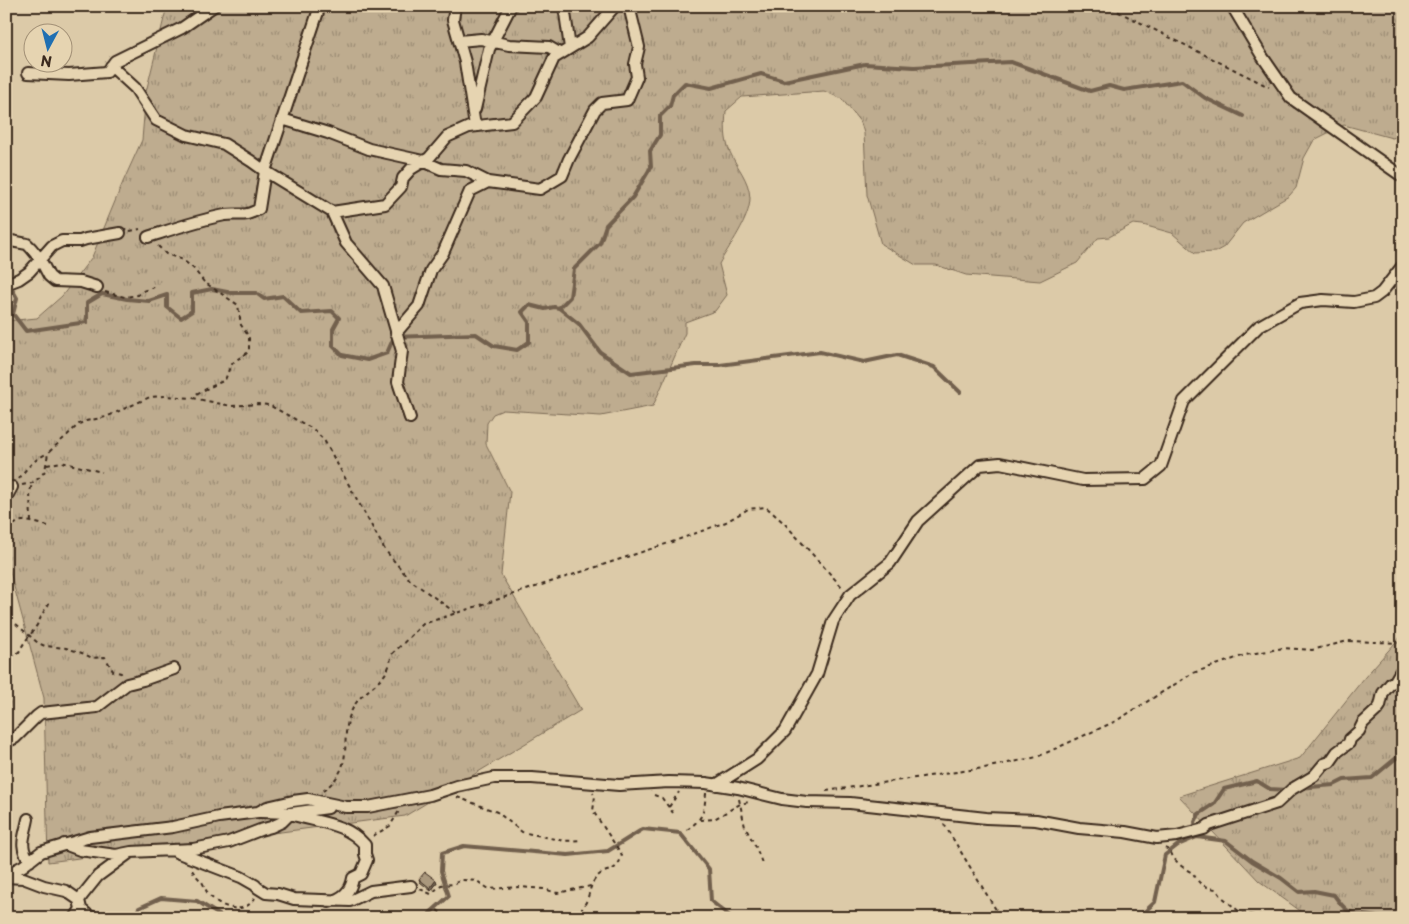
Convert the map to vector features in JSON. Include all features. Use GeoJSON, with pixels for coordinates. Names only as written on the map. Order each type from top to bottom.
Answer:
{"type":"FeatureCollection","features":[{"type":"Feature","properties":{"kind":"street"},"geometry":{"type":"LineString","coordinates":[[28,73],[70,75],[106,72],[115,61],[182,28],[214,6]]}},
{"type":"Feature","properties":{"kind":"street"},"geometry":{"type":"LineString","coordinates":[[148,237],[217,217],[249,215],[259,209],[265,172],[320,6]]}},
{"type":"Feature","properties":{"kind":"street"},"geometry":{"type":"LineString","coordinates":[[455,6],[453,20],[466,62],[475,126]]}},
{"type":"Feature","properties":{"kind":"street"},"geometry":{"type":"LineString","coordinates":[[474,115],[489,49],[511,6]]}},
{"type":"Feature","properties":{"kind":"street"},"geometry":{"type":"LineString","coordinates":[[564,6],[566,51]]}},
{"type":"Feature","properties":{"kind":"street"},"geometry":{"type":"LineString","coordinates":[[332,212],[385,204],[401,187],[403,178],[411,169],[429,158],[447,137],[469,127],[512,122],[536,97],[554,58],[588,37],[615,6]]}},
{"type":"Feature","properties":{"kind":"street"},"geometry":{"type":"LineString","coordinates":[[282,120],[328,132],[369,149],[423,161],[440,169],[466,171],[488,182],[540,188],[562,176],[595,110],[602,103],[627,100],[637,77],[635,64],[639,47],[629,6]]}},
{"type":"Feature","properties":{"kind":"street"},"geometry":{"type":"LineString","coordinates":[[1232,6],[1262,56],[1291,98],[1403,177]]}},
{"type":"Feature","properties":{"kind":"street"},"geometry":{"type":"LineString","coordinates":[[459,41],[481,39],[492,42],[549,47],[566,51]]}},
{"type":"Feature","properties":{"kind":"street"},"geometry":{"type":"LineString","coordinates":[[111,66],[135,88],[156,120],[186,135],[224,144],[252,160],[265,172],[332,212],[346,243],[383,286],[402,351],[398,382],[410,418]]}},
{"type":"Feature","properties":{"kind":"street"},"geometry":{"type":"LineString","coordinates":[[396,332],[418,306],[431,270],[443,253],[470,191],[488,182]]}},
{"type":"Feature","properties":{"kind":"street"},"geometry":{"type":"LineString","coordinates":[[6,284],[26,275],[56,243],[72,240],[80,241],[120,233]]}},
{"type":"Feature","properties":{"kind":"street"},"geometry":{"type":"LineString","coordinates":[[6,240],[27,244],[40,259],[49,276],[55,281],[81,282],[97,287]]}},
{"type":"Feature","properties":{"kind":"street"},"geometry":{"type":"LineString","coordinates":[[711,784],[758,759],[785,731],[817,674],[833,621],[850,595],[890,563],[918,521],[980,465],[1000,463],[1083,480],[1145,479],[1161,466],[1184,400],[1259,326],[1300,303],[1323,300],[1354,302],[1374,298],[1382,292],[1403,265]]}},
{"type":"Feature","properties":{"kind":"street"},"geometry":{"type":"LineString","coordinates":[[6,498],[12,488]]}},
{"type":"Feature","properties":{"kind":"street"},"geometry":{"type":"LineString","coordinates":[[6,876],[41,852],[90,837],[258,812],[291,813],[310,809],[368,807],[494,778],[532,778],[619,785],[686,782],[711,784],[782,799],[807,802],[850,803],[986,818],[1036,820],[1079,828],[1125,832],[1153,838],[1177,836],[1204,829],[1209,825],[1277,803],[1292,789],[1314,776],[1324,764],[1330,762],[1337,752],[1349,743],[1363,723],[1380,706],[1383,692],[1391,683],[1396,681],[1403,667]]}},
{"type":"Feature","properties":{"kind":"street"},"geometry":{"type":"LineString","coordinates":[[6,742],[15,738],[41,713],[97,707],[127,684],[174,669]]}},
{"type":"Feature","properties":{"kind":"street"},"geometry":{"type":"LineString","coordinates":[[258,812],[282,803],[308,800],[346,807]]}},
{"type":"Feature","properties":{"kind":"street"},"geometry":{"type":"LineString","coordinates":[[291,813],[340,826],[365,846],[365,854],[368,860],[361,874],[353,878],[352,886],[340,899],[329,902]]}},
{"type":"Feature","properties":{"kind":"street"},"geometry":{"type":"LineString","coordinates":[[64,844],[80,850],[116,855],[131,852],[193,848],[229,842],[260,830],[271,828],[282,822],[291,813]]}},
{"type":"Feature","properties":{"kind":"street"},"geometry":{"type":"LineString","coordinates":[[28,819],[22,846],[23,853],[30,861]]}},
{"type":"Feature","properties":{"kind":"street"},"geometry":{"type":"LineString","coordinates":[[170,850],[241,877],[255,884],[266,893],[278,894],[294,899],[350,902],[371,891],[411,886]]}},
{"type":"Feature","properties":{"kind":"street"},"geometry":{"type":"LineString","coordinates":[[78,909],[98,876],[131,852]]}},
{"type":"Feature","properties":{"kind":"street"},"geometry":{"type":"LineString","coordinates":[[6,876],[23,878],[66,892],[78,909],[94,918]]}},
{"type":"Feature","properties":{"kind":"path"},"geometry":{"type":"LineString","coordinates":[[1102,6],[1113,9],[1273,89]]}},
{"type":"Feature","properties":{"kind":"path"},"geometry":{"type":"LineString","coordinates":[[120,233],[141,229],[166,254],[183,260],[193,268],[204,282],[238,305],[241,325],[248,337],[249,351],[230,366],[225,380],[196,394],[192,398]]}},
{"type":"Feature","properties":{"kind":"path"},"geometry":{"type":"LineString","coordinates":[[97,287],[102,291],[125,297],[138,295],[157,286]]}},
{"type":"Feature","properties":{"kind":"path"},"geometry":{"type":"LineString","coordinates":[[12,488],[26,468],[37,458],[48,453],[79,424],[106,417],[150,397],[192,398],[231,406],[269,405],[313,429],[324,440],[386,550],[410,580],[457,613]]}},
{"type":"Feature","properties":{"kind":"path"},"geometry":{"type":"LineString","coordinates":[[12,488],[32,483],[39,478],[45,471],[48,453]]}},
{"type":"Feature","properties":{"kind":"path"},"geometry":{"type":"LineString","coordinates":[[47,465],[61,462],[102,472]]}},
{"type":"Feature","properties":{"kind":"path"},"geometry":{"type":"LineString","coordinates":[[31,522],[30,492],[32,483]]}},
{"type":"Feature","properties":{"kind":"path"},"geometry":{"type":"LineString","coordinates":[[308,800],[327,788],[343,768],[345,761],[345,727],[352,709],[358,700],[387,673],[391,655],[423,624],[672,542],[726,522],[748,509],[766,507],[785,524],[850,595]]}},
{"type":"Feature","properties":{"kind":"path"},"geometry":{"type":"LineString","coordinates":[[6,528],[22,521],[48,526]]}},
{"type":"Feature","properties":{"kind":"path"},"geometry":{"type":"LineString","coordinates":[[6,664],[13,655],[19,652],[24,641],[30,636],[49,604]]}},
{"type":"Feature","properties":{"kind":"path"},"geometry":{"type":"LineString","coordinates":[[16,624],[38,644],[82,652],[92,658],[105,657],[113,671],[121,673],[127,684]]}},
{"type":"Feature","properties":{"kind":"path"},"geometry":{"type":"LineString","coordinates":[[826,791],[984,768],[1037,757],[1116,721],[1193,673],[1245,655],[1284,648],[1312,650],[1348,642],[1403,642]]}},
{"type":"Feature","properties":{"kind":"path"},"geometry":{"type":"LineString","coordinates":[[669,808],[686,782]]}},
{"type":"Feature","properties":{"kind":"path"},"geometry":{"type":"LineString","coordinates":[[576,918],[586,902],[591,886],[601,874],[614,869],[622,855],[593,811],[595,796],[591,790],[592,784]]}},
{"type":"Feature","properties":{"kind":"path"},"geometry":{"type":"LineString","coordinates":[[700,820],[711,784]]}},
{"type":"Feature","properties":{"kind":"path"},"geometry":{"type":"LineString","coordinates":[[734,788],[745,827],[756,847],[763,866]]}},
{"type":"Feature","properties":{"kind":"path"},"geometry":{"type":"LineString","coordinates":[[441,791],[497,812],[522,832],[564,841],[581,840]]}},
{"type":"Feature","properties":{"kind":"path"},"geometry":{"type":"LineString","coordinates":[[654,795],[662,798],[672,813]]}},
{"type":"Feature","properties":{"kind":"path"},"geometry":{"type":"LineString","coordinates":[[687,830],[700,820],[714,819],[740,804],[768,795]]}},
{"type":"Feature","properties":{"kind":"path"},"geometry":{"type":"LineString","coordinates":[[361,841],[376,835],[390,826],[397,815],[400,806],[399,800]]}},
{"type":"Feature","properties":{"kind":"path"},"geometry":{"type":"LineString","coordinates":[[937,812],[1001,918]]}},
{"type":"Feature","properties":{"kind":"path"},"geometry":{"type":"LineString","coordinates":[[1153,838],[1155,844],[1170,850],[1172,856],[1184,869],[1193,873],[1203,887],[1216,889],[1222,897],[1241,913],[1266,918]]}},
{"type":"Feature","properties":{"kind":"path"},"geometry":{"type":"LineString","coordinates":[[189,856],[190,865],[196,877],[201,880],[208,894],[226,906],[238,910],[244,908],[253,901],[258,888]]}},
{"type":"Feature","properties":{"kind":"path"},"geometry":{"type":"LineString","coordinates":[[411,886],[431,894],[441,885],[453,884],[462,880],[477,881],[489,889],[520,887],[544,889],[556,893],[591,886]]}},
{"type":"Feature","properties":{"kind":"path"},"geometry":{"type":"LineString","coordinates":[[437,910],[448,918]]}},
{"type":"Feature","properties":{"kind":"green space"},"geometry":{"type":"Polygon","coordinates":[[[167,6],[1403,6],[1403,136],[1392,138],[1344,125],[1314,140],[1304,158],[1296,188],[1289,196],[1243,223],[1224,247],[1215,252],[1195,253],[1172,233],[1133,224],[1109,237],[1098,238],[1077,263],[1040,281],[966,275],[936,265],[916,265],[881,244],[867,195],[864,133],[861,123],[842,99],[824,91],[742,97],[726,111],[725,132],[728,147],[745,179],[750,198],[747,215],[719,264],[727,295],[715,311],[685,322],[685,333],[653,406],[601,416],[503,410],[493,414],[487,423],[486,444],[510,492],[501,575],[581,710],[405,816],[48,862],[44,698],[6,557],[6,321],[37,318],[62,296],[92,257],[142,140],[146,92],[167,6]]]}},
{"type":"Feature","properties":{"kind":"green space"},"geometry":{"type":"Polygon","coordinates":[[[1403,634],[1403,918],[1310,918],[1259,881],[1179,796],[1300,758],[1365,677],[1403,634]]]}},
{"type":"Feature","properties":{"kind":"building"},"geometry":{"type":"Polygon","coordinates":[[[6,697],[8,697],[6,728],[6,697]]]}},
{"type":"Feature","properties":{"kind":"building"},"geometry":{"type":"Polygon","coordinates":[[[425,872],[436,880],[430,888],[419,879],[425,872]]]}},
{"type":"Feature","properties":{"kind":"waterway"},"geometry":{"type":"LineString","coordinates":[[559,308],[570,297],[574,269],[600,243],[606,225],[633,197],[651,167],[650,151],[660,135],[660,116],[670,106],[673,95],[685,83],[711,88],[761,74],[784,81],[865,64],[914,67],[1011,62],[1090,91],[1109,86],[1124,90],[1182,81],[1205,98],[1243,116]]}},
{"type":"Feature","properties":{"kind":"waterway"},"geometry":{"type":"LineString","coordinates":[[6,291],[12,289],[17,298],[13,314],[26,331],[87,322],[87,303],[102,294],[149,301],[167,295],[167,307],[181,318],[192,311],[192,293],[212,289],[232,293],[256,293],[264,299],[283,296],[301,313],[332,311],[339,318],[333,329],[333,346],[342,355],[367,360],[387,353],[394,337],[476,334],[494,346],[517,350],[529,342],[529,322],[522,312],[529,305],[545,309],[554,307],[559,308],[579,324],[600,352],[631,373],[696,365],[720,365],[820,352],[864,362],[897,355],[934,367],[960,392]]}},
{"type":"Feature","properties":{"kind":"waterway"},"geometry":{"type":"LineString","coordinates":[[1299,788],[1334,785],[1344,780],[1372,778],[1395,759],[1403,755]]}},
{"type":"Feature","properties":{"kind":"waterway"},"geometry":{"type":"LineString","coordinates":[[1138,918],[1155,902],[1165,855],[1178,845],[1197,837],[1195,822],[1199,814],[1214,804],[1224,789],[1257,781],[1270,789],[1287,790]]}},
{"type":"Feature","properties":{"kind":"waterway"},"geometry":{"type":"LineString","coordinates":[[429,918],[430,913],[449,896],[441,871],[442,853],[464,846],[568,855],[608,851],[643,829],[680,833],[709,869],[711,901],[735,918]]}},
{"type":"Feature","properties":{"kind":"waterway"},"geometry":{"type":"LineString","coordinates":[[1197,837],[1226,841],[1252,861],[1281,878],[1299,892],[1314,891],[1334,895],[1350,912],[1382,918]]}},
{"type":"Feature","properties":{"kind":"waterway"},"geometry":{"type":"LineString","coordinates":[[133,918],[139,908],[161,898],[197,901],[224,918]]}},
{"type":"Feature","properties":{"kind":"waterway"},"geometry":{"type":"LineString","coordinates":[[1059,918],[1080,915],[1082,918]]}}]}
